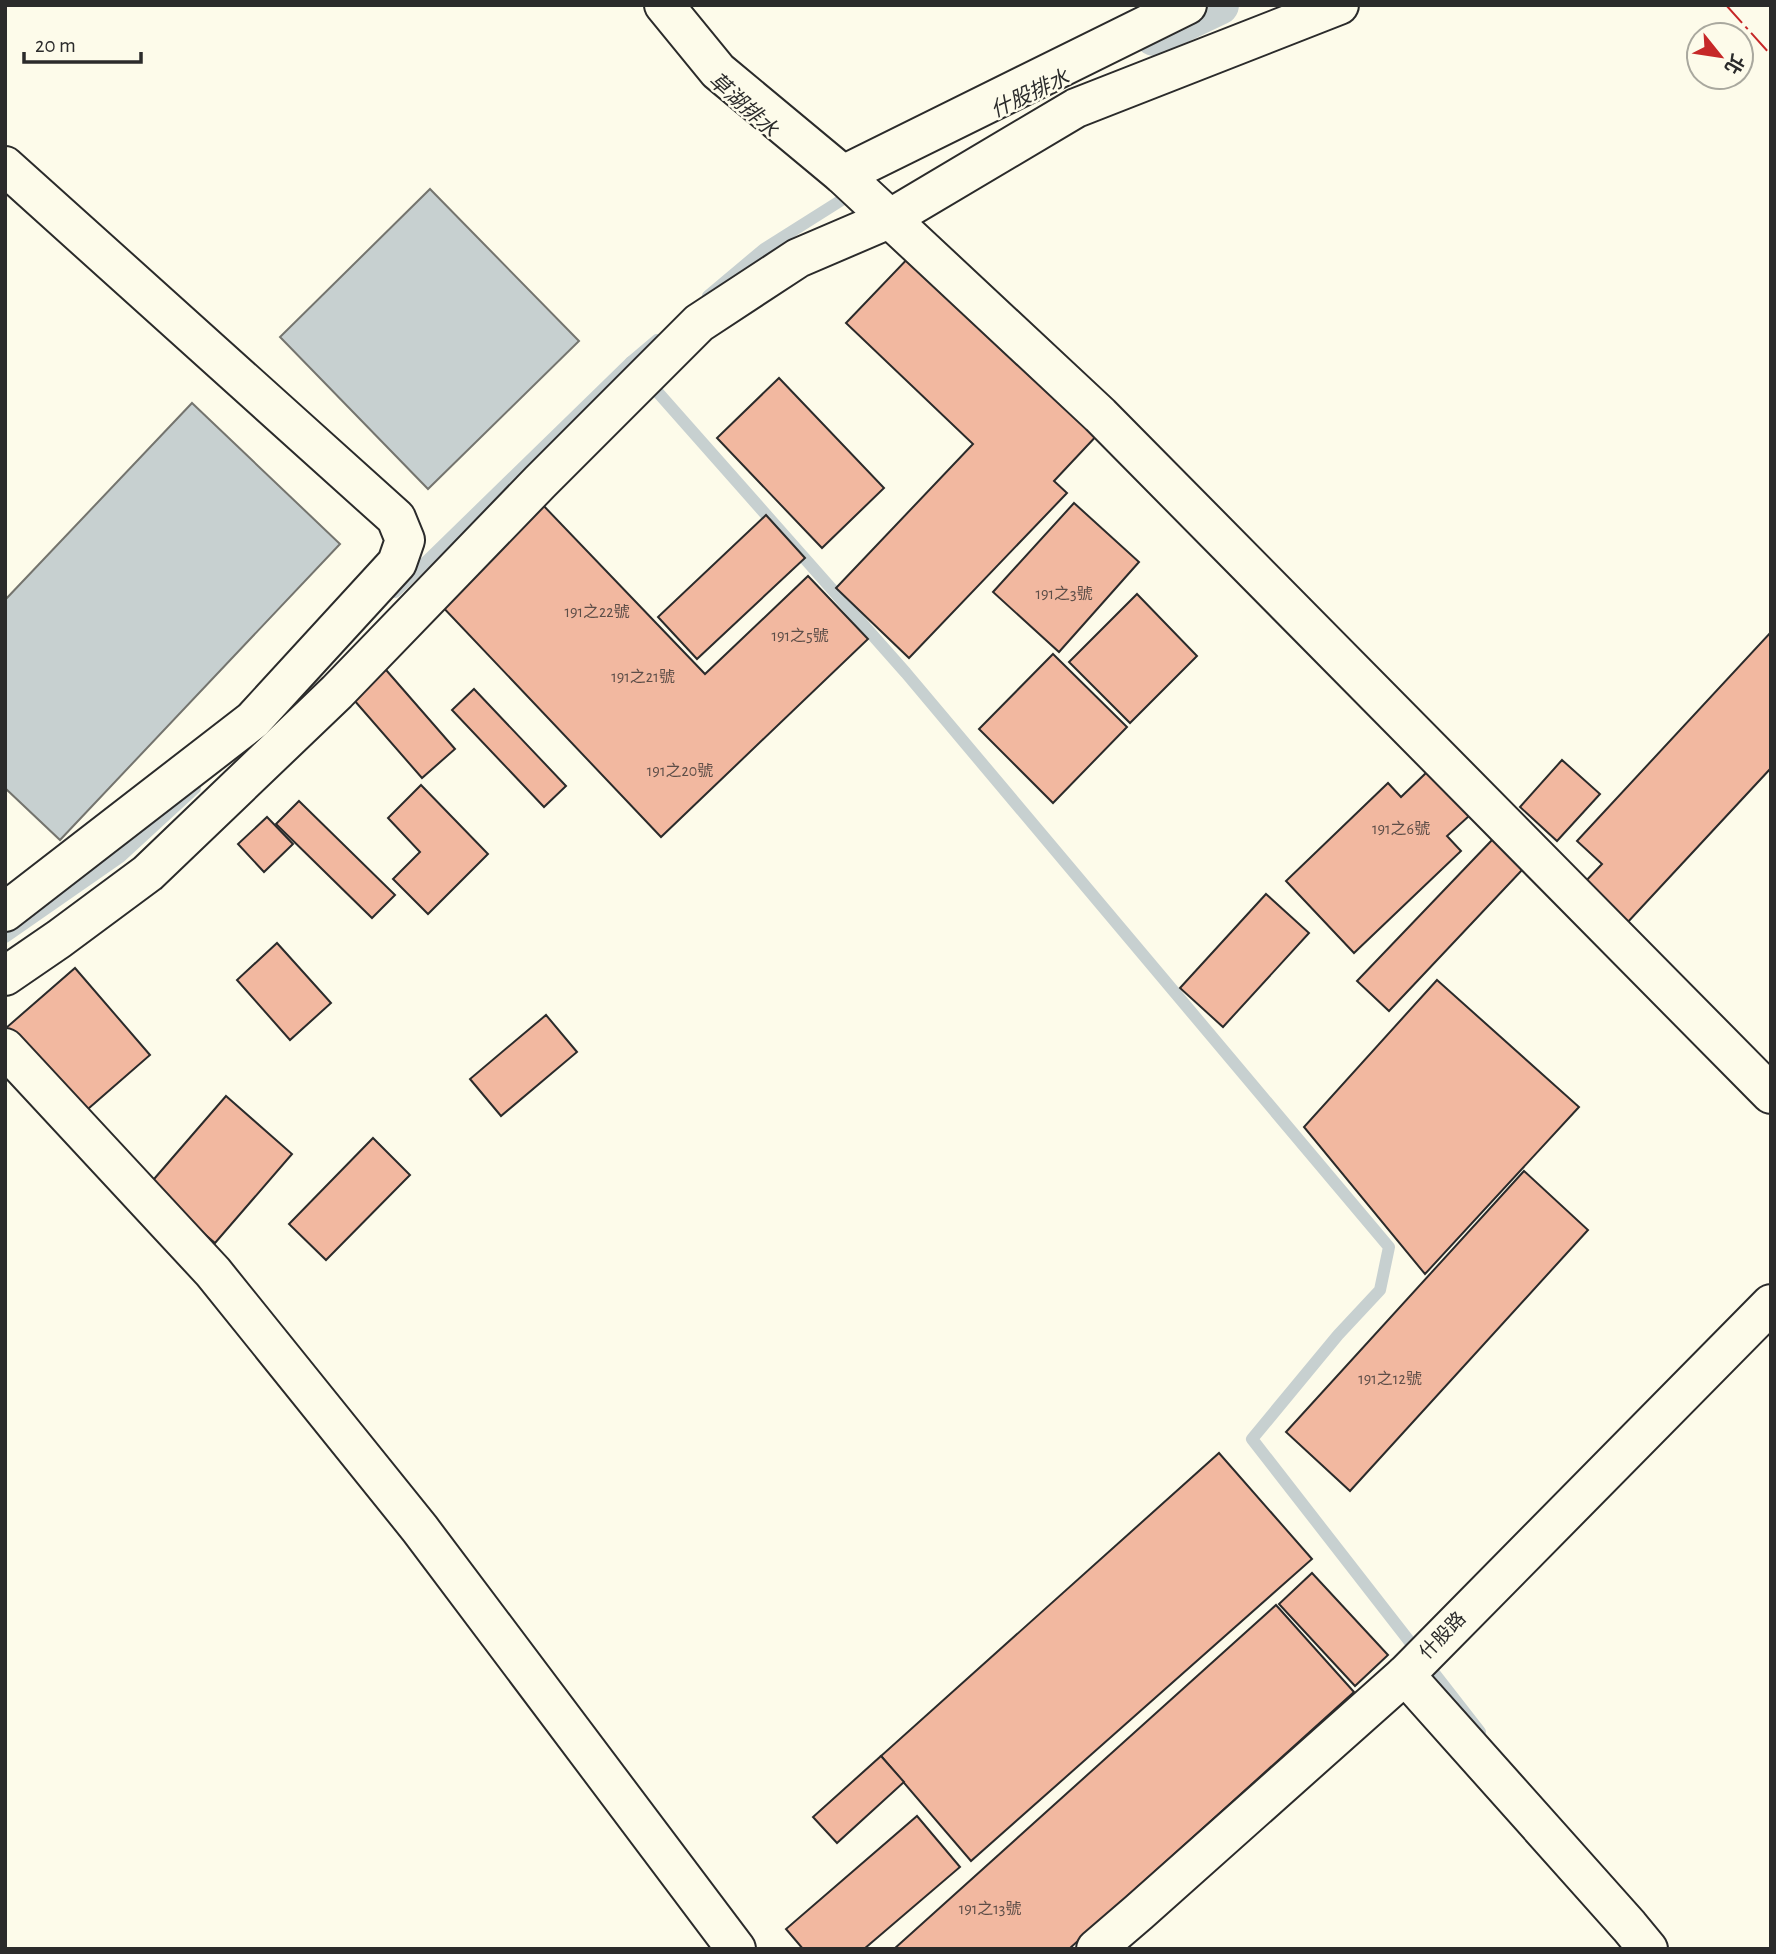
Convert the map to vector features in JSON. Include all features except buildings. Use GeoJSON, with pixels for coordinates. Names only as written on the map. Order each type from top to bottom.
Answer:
{"type":"FeatureCollection","features":[{"type":"Feature","properties":{"kind":"street"},"geometry":{"type":"LineString","coordinates":[[664,5],[718,71],[843,175],[1100,415],[1771,1094]]}},
{"type":"Feature","properties":{"kind":"street"},"geometry":{"type":"LineString","coordinates":[[843,175],[1186,5]]}},
{"type":"Feature","properties":{"kind":"street"},"geometry":{"type":"LineString","coordinates":[[5,975],[148,873],[337,692],[540,482],[699,323],[798,258],[889,219],[1076,108],[1339,5]]}},
{"type":"Feature","properties":{"kind":"street"},"geometry":{"type":"LineString","coordinates":[[5,166],[396,518],[405,540],[397,563],[253,720],[5,912]]}},
{"type":"Feature","properties":{"kind":"street"},"geometry":{"type":"LineString","coordinates":[[5,1048],[213,1272],[420,1529],[736,1949]]}},
{"type":"Feature","properties":{"kind":"street","name":"什股路"},"geometry":{"type":"LineString","coordinates":[[1096,1949],[1405,1675],[1771,1304]]}},
{"type":"Feature","properties":{"kind":"street"},"geometry":{"type":"LineString","coordinates":[[1405,1675],[1647,1949]]}},
{"type":"Feature","properties":{"kind":"shaded area"},"geometry":{"type":"Polygon","coordinates":[[[430,189],[579,341],[428,489],[280,337],[430,189]]]}},
{"type":"Feature","properties":{"kind":"shaded area"},"geometry":{"type":"Polygon","coordinates":[[[192,403],[340,544],[60,840],[5,788],[5,600],[192,403]]]}},
{"type":"Feature","properties":{"kind":"waterway","name":"什股排水"},"geometry":{"type":"LineString","coordinates":[[1154,36],[1219,5]]}},
{"type":"Feature","properties":{"kind":"waterway"},"geometry":{"type":"LineString","coordinates":[[708,296],[764,249],[848,196],[842,191]]}},
{"type":"Feature","properties":{"kind":"waterway"},"geometry":{"type":"LineString","coordinates":[[395,592],[631,362],[657,340]]}},
{"type":"Feature","properties":{"kind":"waterway"},"geometry":{"type":"LineString","coordinates":[[631,362],[906,673],[1389,1247],[1380,1290],[1338,1335],[1252,1439],[1480,1732]]}},
{"type":"Feature","properties":{"kind":"waterway"},"geometry":{"type":"LineString","coordinates":[[5,937],[120,857],[195,788]]}},
{"type":"Feature","properties":{"kind":"power"},"geometry":{"type":"LineString","coordinates":[[1726,5],[1771,55]]}},
{"type":"Feature","properties":{"kind":"water label","name":"草湖排水"},"geometry":{"type":"Point","coordinates":[743,105]}}]}
